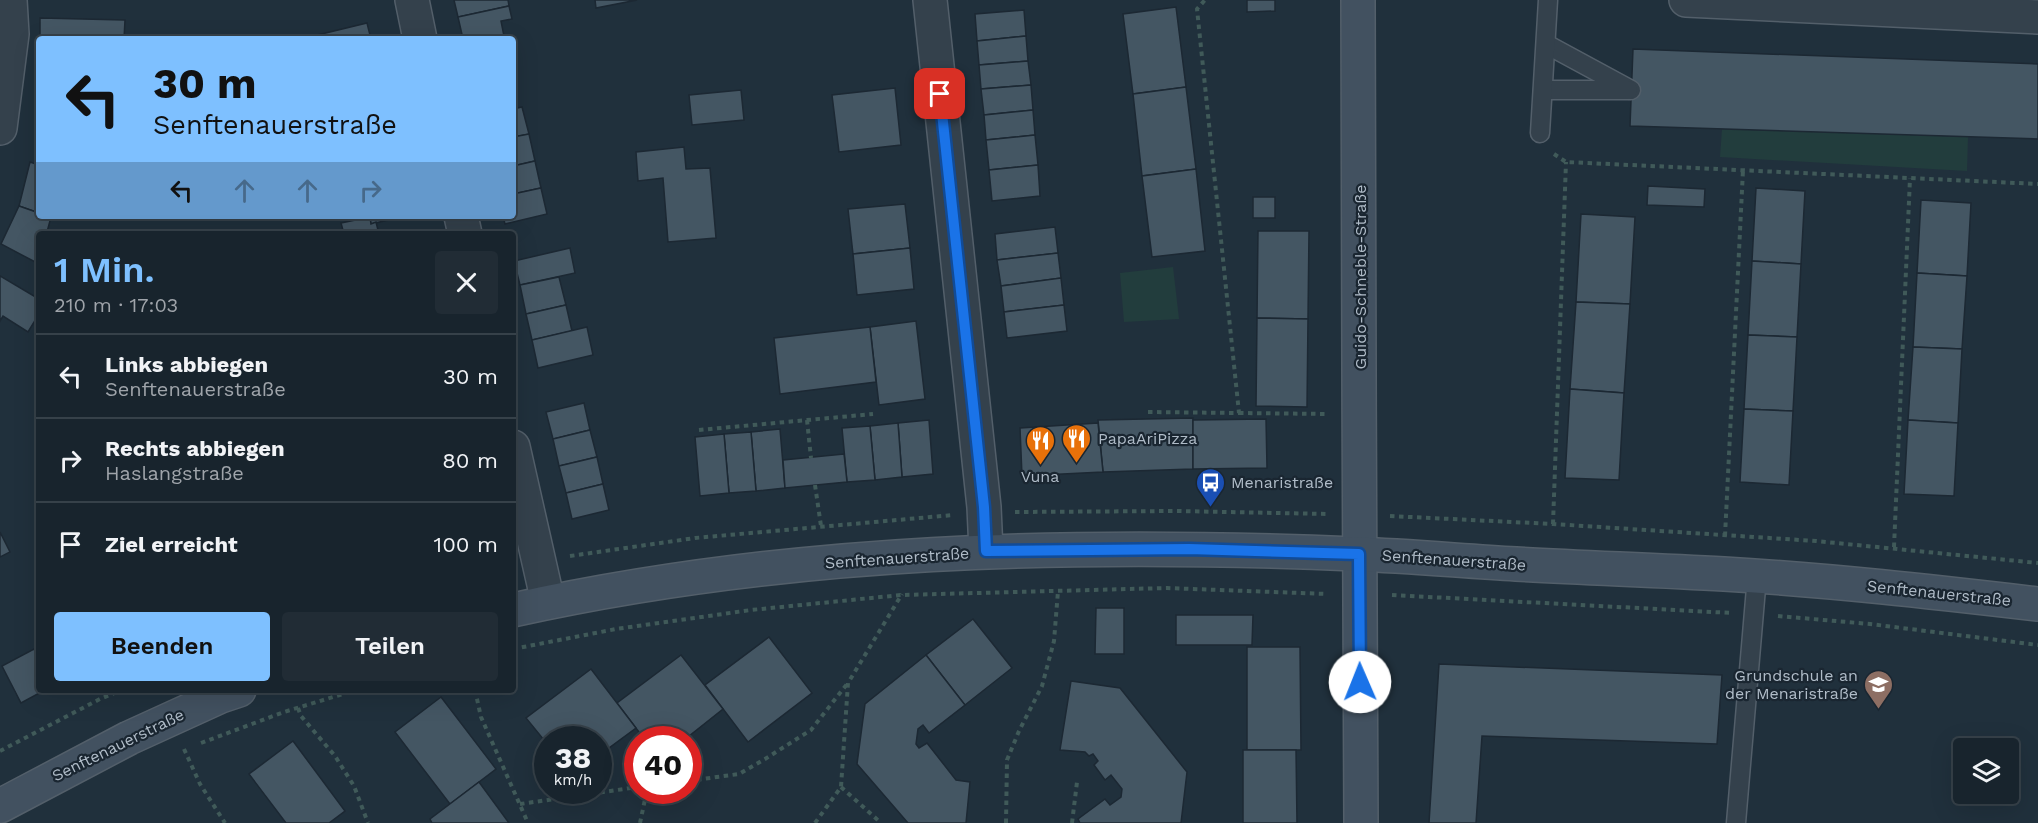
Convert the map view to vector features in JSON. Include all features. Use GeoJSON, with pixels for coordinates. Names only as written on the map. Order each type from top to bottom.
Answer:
{"type":"FeatureCollection","features":[{"type":"Feature","properties":{"kind":"street"},"geometry":{"type":"LineString","coordinates":[[0,128],[12,34],[10,0]]}},
{"type":"Feature","properties":{"kind":"street"},"geometry":{"type":"LineString","coordinates":[[412,0],[419,36]]}},
{"type":"Feature","properties":{"kind":"street"},"geometry":{"type":"LineString","coordinates":[[930,0],[984,507],[986,551]]}},
{"type":"Feature","properties":{"kind":"street","name":"Guido-Schneble-Straße"},"geometry":{"type":"LineString","coordinates":[[1358,0],[1359,554]]}},
{"type":"Feature","properties":{"kind":"street"},"geometry":{"type":"LineString","coordinates":[[1686,0],[2038,17]]}},
{"type":"Feature","properties":{"kind":"street"},"geometry":{"type":"LineString","coordinates":[[516,460],[548,602]]}},
{"type":"Feature","properties":{"kind":"street","name":"Senftenauerstraße"},"geometry":{"type":"LineString","coordinates":[[516,609],[698,576],[835,562],[986,551],[1189,549],[1359,554],[1540,566],[1757,576],[1892,587],[2038,604]]}},
{"type":"Feature","properties":{"kind":"street"},"geometry":{"type":"LineString","coordinates":[[1359,554],[1361,823]]}},
{"type":"Feature","properties":{"kind":"street","name":"Senftenauerstraße"},"geometry":{"type":"LineString","coordinates":[[0,806],[129,738],[230,693]]}},
{"type":"Feature","properties":{"kind":"lane"},"geometry":{"type":"LineString","coordinates":[[1540,133],[1548,0]]}},
{"type":"Feature","properties":{"kind":"lane"},"geometry":{"type":"LineString","coordinates":[[1543,90],[1631,90],[1546,44]]}},
{"type":"Feature","properties":{"kind":"lane"},"geometry":{"type":"LineString","coordinates":[[1736,823],[1757,576]]}},
{"type":"Feature","properties":{"kind":"path"},"geometry":{"type":"LineString","coordinates":[[1205,0],[1197,9],[1239,413]]}},
{"type":"Feature","properties":{"kind":"path"},"geometry":{"type":"LineString","coordinates":[[1540,133],[1550,152],[1566,162],[2038,183]]}},
{"type":"Feature","properties":{"kind":"path"},"geometry":{"type":"LineString","coordinates":[[1553,524],[1566,162]]}},
{"type":"Feature","properties":{"kind":"path"},"geometry":{"type":"LineString","coordinates":[[1725,536],[1743,170]]}},
{"type":"Feature","properties":{"kind":"path"},"geometry":{"type":"LineString","coordinates":[[1894,547],[1910,178]]}},
{"type":"Feature","properties":{"kind":"path"},"geometry":{"type":"LineString","coordinates":[[1148,412],[1359,415]]}},
{"type":"Feature","properties":{"kind":"path"},"geometry":{"type":"LineString","coordinates":[[699,430],[873,414]]}},
{"type":"Feature","properties":{"kind":"path"},"geometry":{"type":"LineString","coordinates":[[807,420],[811,458]]}},
{"type":"Feature","properties":{"kind":"path"},"geometry":{"type":"LineString","coordinates":[[815,485],[821,526]]}},
{"type":"Feature","properties":{"kind":"path"},"geometry":{"type":"LineString","coordinates":[[702,779],[739,774],[811,730],[848,683],[902,595],[914,556]]}},
{"type":"Feature","properties":{"kind":"path"},"geometry":{"type":"LineString","coordinates":[[516,648],[616,629],[751,610],[902,595],[1167,588],[1358,594],[1754,614],[1870,624],[2038,645]]}},
{"type":"Feature","properties":{"kind":"path"},"geometry":{"type":"LineString","coordinates":[[1006,823],[1007,760],[1042,686],[1054,641],[1058,591]]}},
{"type":"Feature","properties":{"kind":"path"},"geometry":{"type":"LineString","coordinates":[[815,823],[841,787],[848,683]]}},
{"type":"Feature","properties":{"kind":"path"},"geometry":{"type":"LineString","coordinates":[[0,751],[115,693]]}},
{"type":"Feature","properties":{"kind":"path"},"geometry":{"type":"LineString","coordinates":[[225,823],[200,784],[184,749],[346,693]]}},
{"type":"Feature","properties":{"kind":"path"},"geometry":{"type":"LineString","coordinates":[[476,693],[481,717],[528,823]]}},
{"type":"Feature","properties":{"kind":"path"},"geometry":{"type":"LineString","coordinates":[[298,708],[301,716],[335,756],[354,786],[368,823]]}},
{"type":"Feature","properties":{"kind":"path"},"geometry":{"type":"LineString","coordinates":[[1072,823],[1077,782]]}},
{"type":"Feature","properties":{"kind":"path"},"geometry":{"type":"LineString","coordinates":[[841,787],[882,823]]}},
{"type":"Feature","properties":{"kind":"path"},"geometry":{"type":"LineString","coordinates":[[520,804],[624,789]]}},
{"type":"Feature","properties":{"kind":"path"},"geometry":{"type":"LineString","coordinates":[[640,823],[645,804]]}},
{"type":"Feature","properties":{"kind":"green space"},"geometry":{"type":"Polygon","coordinates":[[[1722,129],[1968,137],[1967,171],[1720,157],[1722,129]]]}},
{"type":"Feature","properties":{"kind":"green space"},"geometry":{"type":"Polygon","coordinates":[[[1173,267],[1179,319],[1124,322],[1120,273],[1173,267]]]}},
{"type":"Feature","properties":{"kind":"building"},"geometry":{"type":"Polygon","coordinates":[[[454,0],[508,0],[509,6],[458,17],[454,0]]]}},
{"type":"Feature","properties":{"kind":"building"},"geometry":{"type":"Polygon","coordinates":[[[595,0],[637,0],[596,8],[595,0]]]}},
{"type":"Feature","properties":{"kind":"building"},"geometry":{"type":"Polygon","coordinates":[[[1247,0],[1275,0],[1275,11],[1247,12],[1247,0]]]}},
{"type":"Feature","properties":{"kind":"building"},"geometry":{"type":"Polygon","coordinates":[[[509,6],[512,19],[501,21],[504,36],[462,36],[458,17],[509,6]]]}},
{"type":"Feature","properties":{"kind":"building"},"geometry":{"type":"Polygon","coordinates":[[[1176,7],[1186,87],[1133,94],[1123,14],[1176,7]]]}},
{"type":"Feature","properties":{"kind":"building"},"geometry":{"type":"Polygon","coordinates":[[[1024,10],[1026,36],[977,41],[975,14],[1024,10]]]}},
{"type":"Feature","properties":{"kind":"building"},"geometry":{"type":"Polygon","coordinates":[[[40,18],[125,20],[124,36],[40,36],[40,18]]]}},
{"type":"Feature","properties":{"kind":"building"},"geometry":{"type":"Polygon","coordinates":[[[367,23],[370,36],[313,36],[367,23]]]}},
{"type":"Feature","properties":{"kind":"building"},"geometry":{"type":"Polygon","coordinates":[[[1026,36],[1028,61],[979,65],[977,41],[1026,36]]]}},
{"type":"Feature","properties":{"kind":"building"},"geometry":{"type":"Polygon","coordinates":[[[1633,49],[2038,64],[2038,139],[1630,126],[1633,49]]]}},
{"type":"Feature","properties":{"kind":"building"},"geometry":{"type":"Polygon","coordinates":[[[1028,61],[1031,85],[981,89],[979,65],[1028,61]]]}},
{"type":"Feature","properties":{"kind":"building"},"geometry":{"type":"Polygon","coordinates":[[[1031,85],[1033,110],[984,115],[981,89],[1031,85]]]}},
{"type":"Feature","properties":{"kind":"building"},"geometry":{"type":"Polygon","coordinates":[[[1186,87],[1196,169],[1142,176],[1133,94],[1186,87]]]}},
{"type":"Feature","properties":{"kind":"building"},"geometry":{"type":"Polygon","coordinates":[[[895,88],[901,145],[839,152],[832,95],[895,88]]]}},
{"type":"Feature","properties":{"kind":"building"},"geometry":{"type":"Polygon","coordinates":[[[741,90],[744,120],[692,125],[689,95],[741,90]]]}},
{"type":"Feature","properties":{"kind":"building"},"geometry":{"type":"Polygon","coordinates":[[[522,107],[529,134],[516,136],[516,108],[522,107]]]}},
{"type":"Feature","properties":{"kind":"building"},"geometry":{"type":"Polygon","coordinates":[[[1033,110],[1035,135],[986,140],[984,115],[1033,110]]]}},
{"type":"Feature","properties":{"kind":"building"},"geometry":{"type":"Polygon","coordinates":[[[529,134],[535,161],[516,165],[516,136],[529,134]]]}},
{"type":"Feature","properties":{"kind":"building"},"geometry":{"type":"Polygon","coordinates":[[[1035,135],[1038,165],[989,170],[986,140],[1035,135]]]}},
{"type":"Feature","properties":{"kind":"building"},"geometry":{"type":"Polygon","coordinates":[[[684,147],[686,169],[710,168],[716,238],[668,242],[663,178],[638,181],[636,152],[684,147]]]}},
{"type":"Feature","properties":{"kind":"building"},"geometry":{"type":"Polygon","coordinates":[[[535,161],[541,188],[516,193],[516,165],[535,161]]]}},
{"type":"Feature","properties":{"kind":"building"},"geometry":{"type":"Polygon","coordinates":[[[30,162],[36,164],[36,212],[19,206],[30,162]]]}},
{"type":"Feature","properties":{"kind":"building"},"geometry":{"type":"Polygon","coordinates":[[[1038,165],[1040,196],[992,201],[989,170],[1038,165]]]}},
{"type":"Feature","properties":{"kind":"building"},"geometry":{"type":"Polygon","coordinates":[[[1196,169],[1205,251],[1152,257],[1142,176],[1196,169]]]}},
{"type":"Feature","properties":{"kind":"building"},"geometry":{"type":"Polygon","coordinates":[[[1648,186],[1705,189],[1704,207],[1647,205],[1648,186]]]}},
{"type":"Feature","properties":{"kind":"building"},"geometry":{"type":"Polygon","coordinates":[[[541,188],[547,214],[505,224],[504,219],[516,219],[516,193],[541,188]]]}},
{"type":"Feature","properties":{"kind":"building"},"geometry":{"type":"Polygon","coordinates":[[[1756,188],[1805,191],[1801,264],[1752,261],[1756,188]]]}},
{"type":"Feature","properties":{"kind":"building"},"geometry":{"type":"Polygon","coordinates":[[[1253,197],[1275,197],[1275,218],[1253,218],[1253,197]]]}},
{"type":"Feature","properties":{"kind":"building"},"geometry":{"type":"Polygon","coordinates":[[[1921,200],[1971,203],[1967,276],[1917,273],[1921,200]]]}},
{"type":"Feature","properties":{"kind":"building"},"geometry":{"type":"Polygon","coordinates":[[[905,204],[910,248],[853,254],[848,209],[905,204]]]}},
{"type":"Feature","properties":{"kind":"building"},"geometry":{"type":"Polygon","coordinates":[[[19,206],[36,212],[36,219],[50,219],[47,231],[36,231],[36,262],[1,244],[19,206]]]}},
{"type":"Feature","properties":{"kind":"building"},"geometry":{"type":"Polygon","coordinates":[[[1581,214],[1635,217],[1630,304],[1576,302],[1581,214]]]}},
{"type":"Feature","properties":{"kind":"building"},"geometry":{"type":"Polygon","coordinates":[[[370,219],[392,219],[371,224],[370,219]]]}},
{"type":"Feature","properties":{"kind":"building"},"geometry":{"type":"Polygon","coordinates":[[[370,219],[371,224],[376,222],[378,231],[343,231],[341,223],[370,219]]]}},
{"type":"Feature","properties":{"kind":"building"},"geometry":{"type":"Polygon","coordinates":[[[1055,227],[1058,253],[997,260],[995,234],[1055,227]]]}},
{"type":"Feature","properties":{"kind":"building"},"geometry":{"type":"Polygon","coordinates":[[[1258,231],[1309,231],[1308,319],[1257,318],[1258,231]]]}},
{"type":"Feature","properties":{"kind":"building"},"geometry":{"type":"Polygon","coordinates":[[[570,248],[575,273],[520,285],[516,261],[570,248]]]}},
{"type":"Feature","properties":{"kind":"building"},"geometry":{"type":"Polygon","coordinates":[[[910,248],[914,289],[857,295],[853,254],[910,248]]]}},
{"type":"Feature","properties":{"kind":"building"},"geometry":{"type":"Polygon","coordinates":[[[1058,253],[1061,278],[1001,286],[997,260],[1058,253]]]}},
{"type":"Feature","properties":{"kind":"building"},"geometry":{"type":"Polygon","coordinates":[[[1752,261],[1801,264],[1797,337],[1748,335],[1752,261]]]}},
{"type":"Feature","properties":{"kind":"building"},"geometry":{"type":"Polygon","coordinates":[[[1917,273],[1967,276],[1962,349],[1913,347],[1917,273]]]}},
{"type":"Feature","properties":{"kind":"building"},"geometry":{"type":"Polygon","coordinates":[[[0,276],[36,297],[36,319],[28,332],[3,316],[0,321],[0,276]]]}},
{"type":"Feature","properties":{"kind":"building"},"geometry":{"type":"Polygon","coordinates":[[[559,277],[566,305],[526,314],[520,285],[559,277]]]}},
{"type":"Feature","properties":{"kind":"building"},"geometry":{"type":"Polygon","coordinates":[[[1061,278],[1064,305],[1004,312],[1001,286],[1061,278]]]}},
{"type":"Feature","properties":{"kind":"building"},"geometry":{"type":"Polygon","coordinates":[[[1576,302],[1630,304],[1624,393],[1570,389],[1576,302]]]}},
{"type":"Feature","properties":{"kind":"building"},"geometry":{"type":"Polygon","coordinates":[[[566,305],[572,331],[532,340],[526,314],[566,305]]]}},
{"type":"Feature","properties":{"kind":"building"},"geometry":{"type":"Polygon","coordinates":[[[1064,305],[1067,331],[1007,338],[1004,312],[1064,305]]]}},
{"type":"Feature","properties":{"kind":"building"},"geometry":{"type":"Polygon","coordinates":[[[1257,318],[1308,319],[1307,407],[1256,406],[1257,318]]]}},
{"type":"Feature","properties":{"kind":"building"},"geometry":{"type":"Polygon","coordinates":[[[916,321],[925,399],[879,405],[870,327],[916,321]]]}},
{"type":"Feature","properties":{"kind":"building"},"geometry":{"type":"Polygon","coordinates":[[[587,327],[593,355],[538,368],[532,340],[587,327]]]}},
{"type":"Feature","properties":{"kind":"building"},"geometry":{"type":"Polygon","coordinates":[[[870,327],[876,382],[780,394],[774,338],[870,327]]]}},
{"type":"Feature","properties":{"kind":"building"},"geometry":{"type":"Polygon","coordinates":[[[1748,335],[1797,337],[1793,411],[1744,409],[1748,335]]]}},
{"type":"Feature","properties":{"kind":"building"},"geometry":{"type":"Polygon","coordinates":[[[1913,347],[1962,349],[1958,423],[1908,420],[1913,347]]]}},
{"type":"Feature","properties":{"kind":"building"},"geometry":{"type":"Polygon","coordinates":[[[1570,389],[1624,393],[1619,480],[1565,478],[1570,389]]]}},
{"type":"Feature","properties":{"kind":"building"},"geometry":{"type":"Polygon","coordinates":[[[584,403],[590,430],[553,439],[546,412],[584,403]]]}},
{"type":"Feature","properties":{"kind":"building"},"geometry":{"type":"Polygon","coordinates":[[[1744,409],[1793,411],[1789,485],[1740,482],[1744,409]]]}},
{"type":"Feature","properties":{"kind":"building"},"geometry":{"type":"Polygon","coordinates":[[[1193,418],[1193,469],[1103,472],[1098,420],[1193,418]]]}},
{"type":"Feature","properties":{"kind":"building"},"geometry":{"type":"Polygon","coordinates":[[[1266,419],[1267,468],[1193,469],[1193,420],[1266,419]]]}},
{"type":"Feature","properties":{"kind":"building"},"geometry":{"type":"Polygon","coordinates":[[[929,420],[933,474],[902,477],[898,423],[929,420]]]}},
{"type":"Feature","properties":{"kind":"building"},"geometry":{"type":"Polygon","coordinates":[[[1908,420],[1958,423],[1954,496],[1904,494],[1908,420]]]}},
{"type":"Feature","properties":{"kind":"building"},"geometry":{"type":"Polygon","coordinates":[[[898,423],[902,477],[875,480],[870,426],[898,423]]]}},
{"type":"Feature","properties":{"kind":"building"},"geometry":{"type":"Polygon","coordinates":[[[1098,423],[1103,472],[1022,476],[1020,428],[1098,423]]]}},
{"type":"Feature","properties":{"kind":"building"},"geometry":{"type":"Polygon","coordinates":[[[870,426],[875,480],[847,482],[842,428],[870,426]]]}},
{"type":"Feature","properties":{"kind":"building"},"geometry":{"type":"Polygon","coordinates":[[[780,429],[785,488],[756,491],[751,432],[780,429]]]}},
{"type":"Feature","properties":{"kind":"building"},"geometry":{"type":"Polygon","coordinates":[[[590,430],[597,457],[559,466],[553,439],[590,430]]]}},
{"type":"Feature","properties":{"kind":"building"},"geometry":{"type":"Polygon","coordinates":[[[751,432],[756,491],[729,493],[724,434],[751,432]]]}},
{"type":"Feature","properties":{"kind":"building"},"geometry":{"type":"Polygon","coordinates":[[[724,434],[729,493],[700,496],[695,437],[724,434]]]}},
{"type":"Feature","properties":{"kind":"building"},"geometry":{"type":"Polygon","coordinates":[[[844,454],[847,482],[785,488],[783,460],[844,454]]]}},
{"type":"Feature","properties":{"kind":"building"},"geometry":{"type":"Polygon","coordinates":[[[597,457],[603,484],[566,493],[559,466],[597,457]]]}},
{"type":"Feature","properties":{"kind":"building"},"geometry":{"type":"Polygon","coordinates":[[[603,484],[609,510],[572,519],[566,493],[603,484]]]}},
{"type":"Feature","properties":{"kind":"building"},"geometry":{"type":"Polygon","coordinates":[[[0,532],[10,552],[0,557],[0,532]]]}},
{"type":"Feature","properties":{"kind":"building"},"geometry":{"type":"Polygon","coordinates":[[[1096,608],[1124,608],[1124,654],[1095,654],[1096,608]]]}},
{"type":"Feature","properties":{"kind":"building"},"geometry":{"type":"Polygon","coordinates":[[[1176,615],[1253,615],[1252,645],[1176,645],[1176,615]]]}},
{"type":"Feature","properties":{"kind":"building"},"geometry":{"type":"Polygon","coordinates":[[[973,619],[1012,668],[965,705],[926,655],[973,619]]]}},
{"type":"Feature","properties":{"kind":"building"},"geometry":{"type":"Polygon","coordinates":[[[769,637],[812,693],[748,742],[705,685],[769,637]]]}},
{"type":"Feature","properties":{"kind":"building"},"geometry":{"type":"Polygon","coordinates":[[[1247,647],[1300,647],[1301,750],[1247,750],[1247,647]]]}},
{"type":"Feature","properties":{"kind":"building"},"geometry":{"type":"Polygon","coordinates":[[[34,649],[36,653],[36,693],[39,693],[21,703],[2,666],[34,649]]]}},
{"type":"Feature","properties":{"kind":"building"},"geometry":{"type":"Polygon","coordinates":[[[681,655],[723,709],[702,726],[634,726],[617,703],[681,655]]]}},
{"type":"Feature","properties":{"kind":"building"},"geometry":{"type":"Polygon","coordinates":[[[926,655],[965,705],[929,733],[923,725],[918,729],[916,744],[919,748],[927,743],[956,780],[970,782],[966,823],[908,823],[857,764],[865,704],[926,655]]]}},
{"type":"Feature","properties":{"kind":"building"},"geometry":{"type":"Polygon","coordinates":[[[1439,664],[1722,675],[1717,744],[1482,736],[1476,823],[1429,823],[1439,664]]]}},
{"type":"Feature","properties":{"kind":"building"},"geometry":{"type":"Polygon","coordinates":[[[591,669],[634,726],[624,726],[624,737],[612,746],[612,726],[534,726],[534,728],[526,718],[591,669]]]}},
{"type":"Feature","properties":{"kind":"building"},"geometry":{"type":"Polygon","coordinates":[[[1071,681],[1120,688],[1187,772],[1181,823],[1080,823],[1078,819],[1105,799],[1110,805],[1121,797],[1122,789],[1111,775],[1105,780],[1094,765],[1098,761],[1093,754],[1089,756],[1085,752],[1060,750],[1071,681]]]}},
{"type":"Feature","properties":{"kind":"building"},"geometry":{"type":"Polygon","coordinates":[[[441,697],[496,769],[450,804],[395,732],[441,697]]]}},
{"type":"Feature","properties":{"kind":"building"},"geometry":{"type":"Polygon","coordinates":[[[293,741],[345,811],[329,823],[286,823],[249,774],[293,741]]]}},
{"type":"Feature","properties":{"kind":"building"},"geometry":{"type":"Polygon","coordinates":[[[1243,750],[1296,750],[1297,823],[1243,823],[1243,750]]]}},
{"type":"Feature","properties":{"kind":"building"},"geometry":{"type":"Polygon","coordinates":[[[479,782],[509,823],[432,823],[430,819],[479,782]]]}},
{"type":"Feature","properties":{"kind":"place","name":"PapaAriPizza"},"geometry":{"type":"Point","coordinates":[1077,464]}},
{"type":"Feature","properties":{"kind":"place","name":"Vuna"},"geometry":{"type":"Point","coordinates":[1040,466]}},
{"type":"Feature","properties":{"kind":"place","name":"Menaristraße"},"geometry":{"type":"Point","coordinates":[1210,508]}},
{"type":"Feature","properties":{"kind":"place","name":"Grundschule an der Menaristraße"},"geometry":{"type":"Point","coordinates":[1879,710]}},
{"type":"Feature","properties":{"kind":"route"},"geometry":{"type":"LineString","coordinates":[[940,94],[984,507],[986,551],[1189,549],[1359,554],[1360,682]]}}]}
